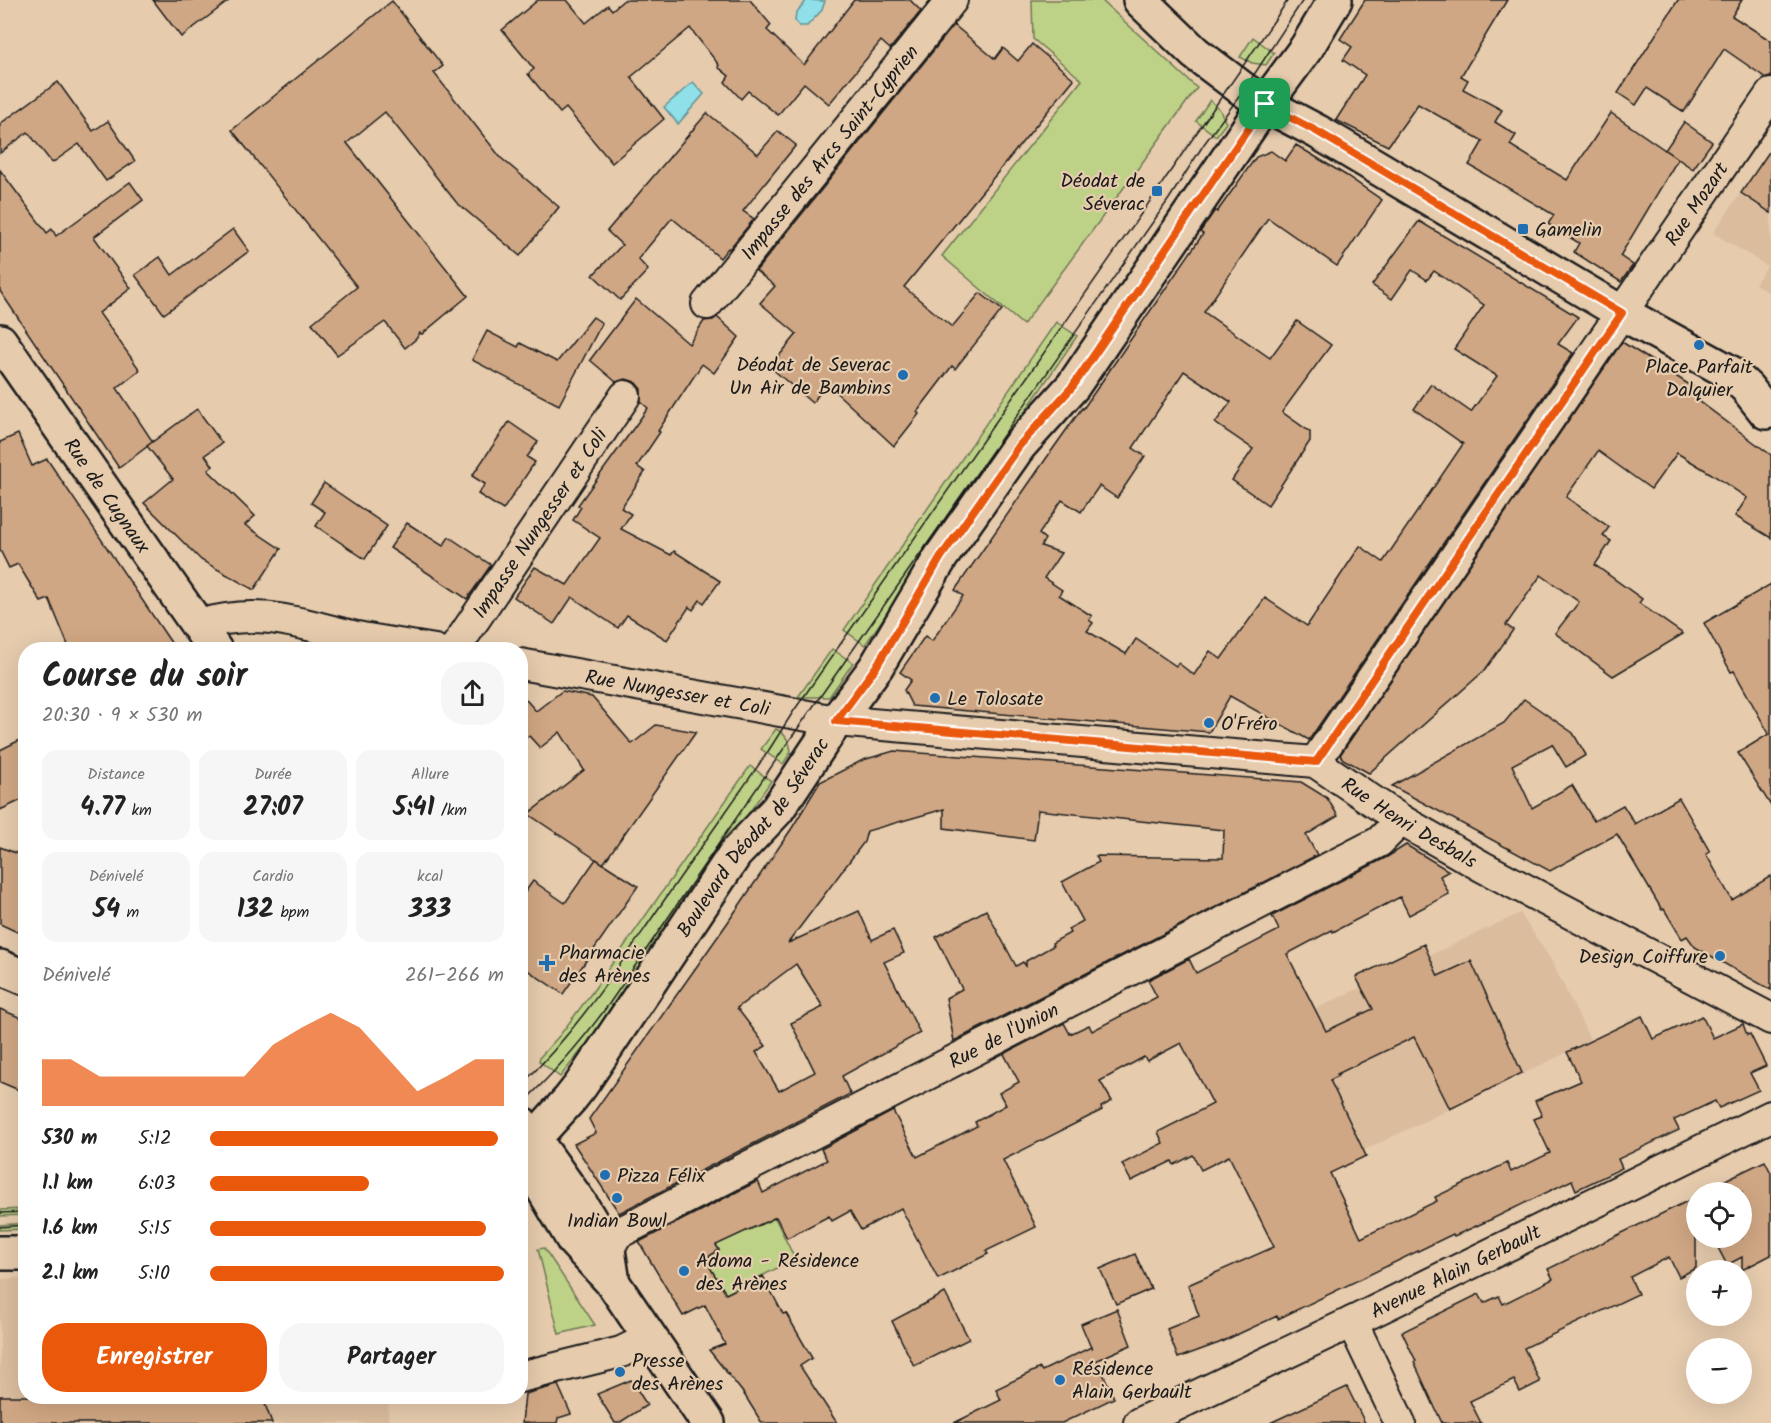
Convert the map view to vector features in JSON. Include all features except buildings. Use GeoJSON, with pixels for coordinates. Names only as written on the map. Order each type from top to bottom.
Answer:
{"type":"FeatureCollection","features":[{"type":"Feature","properties":{"kind":"main road"},"geometry":{"type":"LineString","coordinates":[[1140,0],[1195,53],[1265,104],[1318,132],[1622,313],[1731,373],[1769,414]]}},
{"type":"Feature","properties":{"kind":"main road","name":"Boulevard Déodat de Séverac"},"geometry":{"type":"LineString","coordinates":[[528,1138],[570,1099],[735,854],[777,810],[836,721],[876,667],[948,548],[1019,446],[1073,386],[1265,104],[1307,47],[1335,0]]}},
{"type":"Feature","properties":{"kind":"main road","name":"Rue de Cugnaux"},"geometry":{"type":"LineString","coordinates":[[0,341],[132,533],[207,637]]}},
{"type":"Feature","properties":{"kind":"main road"},"geometry":{"type":"LineString","coordinates":[[0,967],[18,975]]}},
{"type":"Feature","properties":{"kind":"main road"},"geometry":{"type":"LineString","coordinates":[[528,1149],[601,1238],[613,1283]]}},
{"type":"Feature","properties":{"kind":"main road"},"geometry":{"type":"LineString","coordinates":[[528,1154],[559,1219],[574,1241],[613,1283],[708,1423]]}},
{"type":"Feature","properties":{"kind":"main road"},"geometry":{"type":"LineString","coordinates":[[0,1253],[18,1252]]}},
{"type":"Feature","properties":{"kind":"street","name":"Impasse des Arcs Saint-Cyprien"},"geometry":{"type":"LineString","coordinates":[[707,304],[952,0]]}},
{"type":"Feature","properties":{"kind":"street","name":"Rue Mozart"},"geometry":{"type":"LineString","coordinates":[[1316,762],[1771,94]]}},
{"type":"Feature","properties":{"kind":"street","name":"Impasse Nungesser et Coli"},"geometry":{"type":"LineString","coordinates":[[459,642],[625,396]]}},
{"type":"Feature","properties":{"kind":"street"},"geometry":{"type":"LineString","coordinates":[[207,637],[225,619],[253,616],[281,618],[386,642]]}},
{"type":"Feature","properties":{"kind":"street","name":"Rue Nungesser et Coli"},"geometry":{"type":"LineString","coordinates":[[528,665],[836,721]]}},
{"type":"Feature","properties":{"kind":"street","name":"Rue Henri Desbals"},"geometry":{"type":"LineString","coordinates":[[836,721],[1316,762],[1401,819],[1483,867],[1771,1018]]}},
{"type":"Feature","properties":{"kind":"street","name":"Rue de l'Union"},"geometry":{"type":"LineString","coordinates":[[601,1238],[617,1234],[1379,842],[1401,819]]}},
{"type":"Feature","properties":{"kind":"street","name":"Avenue Alain Gerbault"},"geometry":{"type":"LineString","coordinates":[[1139,1423],[1352,1322],[1771,1116]]}},
{"type":"Feature","properties":{"kind":"street"},"geometry":{"type":"LineString","coordinates":[[1352,1322],[1400,1423]]}},
{"type":"Feature","properties":{"kind":"street"},"geometry":{"type":"LineString","coordinates":[[528,1375],[621,1352],[650,1338]]}},
{"type":"Feature","properties":{"kind":"shaded area"},"geometry":{"type":"Polygon","coordinates":[[[1771,149],[1771,294],[1755,284],[1767,266],[1713,233],[1771,149]]]}},
{"type":"Feature","properties":{"kind":"shaded area"},"geometry":{"type":"Polygon","coordinates":[[[1520,913],[1551,960],[1591,1041],[1327,1168],[1315,1009],[1520,913]]]}},
{"type":"Feature","properties":{"kind":"shaded area"},"geometry":{"type":"Polygon","coordinates":[[[18,1278],[18,1404],[389,1404],[388,1423],[0,1423],[0,1279],[18,1278]]]}},
{"type":"Feature","properties":{"kind":"green space"},"geometry":{"type":"Polygon","coordinates":[[[1032,0],[1101,0],[1197,88],[1023,325],[942,256],[1082,80],[1033,39],[1032,0]]]}},
{"type":"Feature","properties":{"kind":"green space"},"geometry":{"type":"Polygon","coordinates":[[[1253,37],[1274,53],[1266,65],[1252,63],[1240,57],[1253,37]]]}},
{"type":"Feature","properties":{"kind":"green space"},"geometry":{"type":"Polygon","coordinates":[[[1210,100],[1220,110],[1226,123],[1216,136],[1196,121],[1210,100]]]}},
{"type":"Feature","properties":{"kind":"green space"},"geometry":{"type":"Polygon","coordinates":[[[1056,322],[1077,336],[865,645],[844,630],[1056,322]]]}},
{"type":"Feature","properties":{"kind":"green space"},"geometry":{"type":"Polygon","coordinates":[[[832,649],[853,663],[829,697],[798,697],[832,649]]]}},
{"type":"Feature","properties":{"kind":"green space"},"geometry":{"type":"Polygon","coordinates":[[[776,729],[785,736],[791,752],[783,764],[761,749],[776,729]]]}},
{"type":"Feature","properties":{"kind":"green space"},"geometry":{"type":"Polygon","coordinates":[[[750,766],[771,781],[605,1021],[560,1077],[539,1061],[540,1057],[560,1035],[593,991],[750,766]]]}},
{"type":"Feature","properties":{"kind":"green space"},"geometry":{"type":"Polygon","coordinates":[[[729,1194],[747,1231],[775,1218],[795,1259],[726,1294],[705,1259],[719,1250],[696,1211],[729,1194]]]}},
{"type":"Feature","properties":{"kind":"green space"},"geometry":{"type":"Polygon","coordinates":[[[18,1209],[18,1215],[0,1216],[0,1210],[18,1209]]]}},
{"type":"Feature","properties":{"kind":"green space"},"geometry":{"type":"Polygon","coordinates":[[[18,1224],[18,1229],[0,1230],[0,1225],[18,1224]]]}},
{"type":"Feature","properties":{"kind":"green space"},"geometry":{"type":"Polygon","coordinates":[[[544,1248],[595,1325],[559,1334],[538,1249],[544,1248]]]}},
{"type":"Feature","properties":{"kind":"water"},"geometry":{"type":"Polygon","coordinates":[[[807,0],[825,1],[822,10],[807,26],[799,26],[795,21],[796,13],[807,0]]]}},
{"type":"Feature","properties":{"kind":"water"},"geometry":{"type":"Polygon","coordinates":[[[693,82],[704,94],[678,124],[664,107],[693,82]]]}},
{"type":"Feature","properties":{"kind":"tram line"},"geometry":{"type":"LineString","coordinates":[[528,1078],[573,1028],[620,964],[1288,0]]}},
{"type":"Feature","properties":{"kind":"tram line"},"geometry":{"type":"LineString","coordinates":[[528,1097],[567,1057],[609,1004],[789,741],[1169,199],[1303,0]]}},
{"type":"Feature","properties":{"kind":"tram line"},"geometry":{"type":"LineString","coordinates":[[0,1213],[18,1212]]}},
{"type":"Feature","properties":{"kind":"tram line"},"geometry":{"type":"LineString","coordinates":[[0,1227],[18,1226]]}},
{"type":"Feature","properties":{"kind":"place","name":"Déodat de Séverac"},"geometry":{"type":"Point","coordinates":[1157,191]}},
{"type":"Feature","properties":{"kind":"place","name":"Gamelin"},"geometry":{"type":"Point","coordinates":[1523,229]}},
{"type":"Feature","properties":{"kind":"place","name":"Place Parfait Dalquier"},"geometry":{"type":"Point","coordinates":[1699,345]}},
{"type":"Feature","properties":{"kind":"place","name":"Déodat de Severac Un Air de Bambins"},"geometry":{"type":"Point","coordinates":[903,375]}},
{"type":"Feature","properties":{"kind":"place","name":"Le Tolosate"},"geometry":{"type":"Point","coordinates":[935,698]}},
{"type":"Feature","properties":{"kind":"place","name":"O'Fréro"},"geometry":{"type":"Point","coordinates":[1209,723]}},
{"type":"Feature","properties":{"kind":"place","name":"Design Coiffure"},"geometry":{"type":"Point","coordinates":[1720,956]}},
{"type":"Feature","properties":{"kind":"place","name":"Pharmacie des Arènes"},"geometry":{"type":"Point","coordinates":[547,963]}},
{"type":"Feature","properties":{"kind":"place","name":"Pizza Félix"},"geometry":{"type":"Point","coordinates":[605,1175]}},
{"type":"Feature","properties":{"kind":"place","name":"Indian Bowl"},"geometry":{"type":"Point","coordinates":[617,1198]}},
{"type":"Feature","properties":{"kind":"place","name":"Adoma - Résidence des Arènes"},"geometry":{"type":"Point","coordinates":[684,1271]}},
{"type":"Feature","properties":{"kind":"place","name":"Presse des Arènes"},"geometry":{"type":"Point","coordinates":[620,1372]}},
{"type":"Feature","properties":{"kind":"place","name":"Résidence Alain Gerbault"},"geometry":{"type":"Point","coordinates":[1060,1380]}},
{"type":"Feature","properties":{"kind":"route"},"geometry":{"type":"LineString","coordinates":[[1265,104],[1318,132],[1622,313],[1316,762],[836,721],[876,667],[941,557],[1019,446],[1073,386],[1265,104]]}}]}
